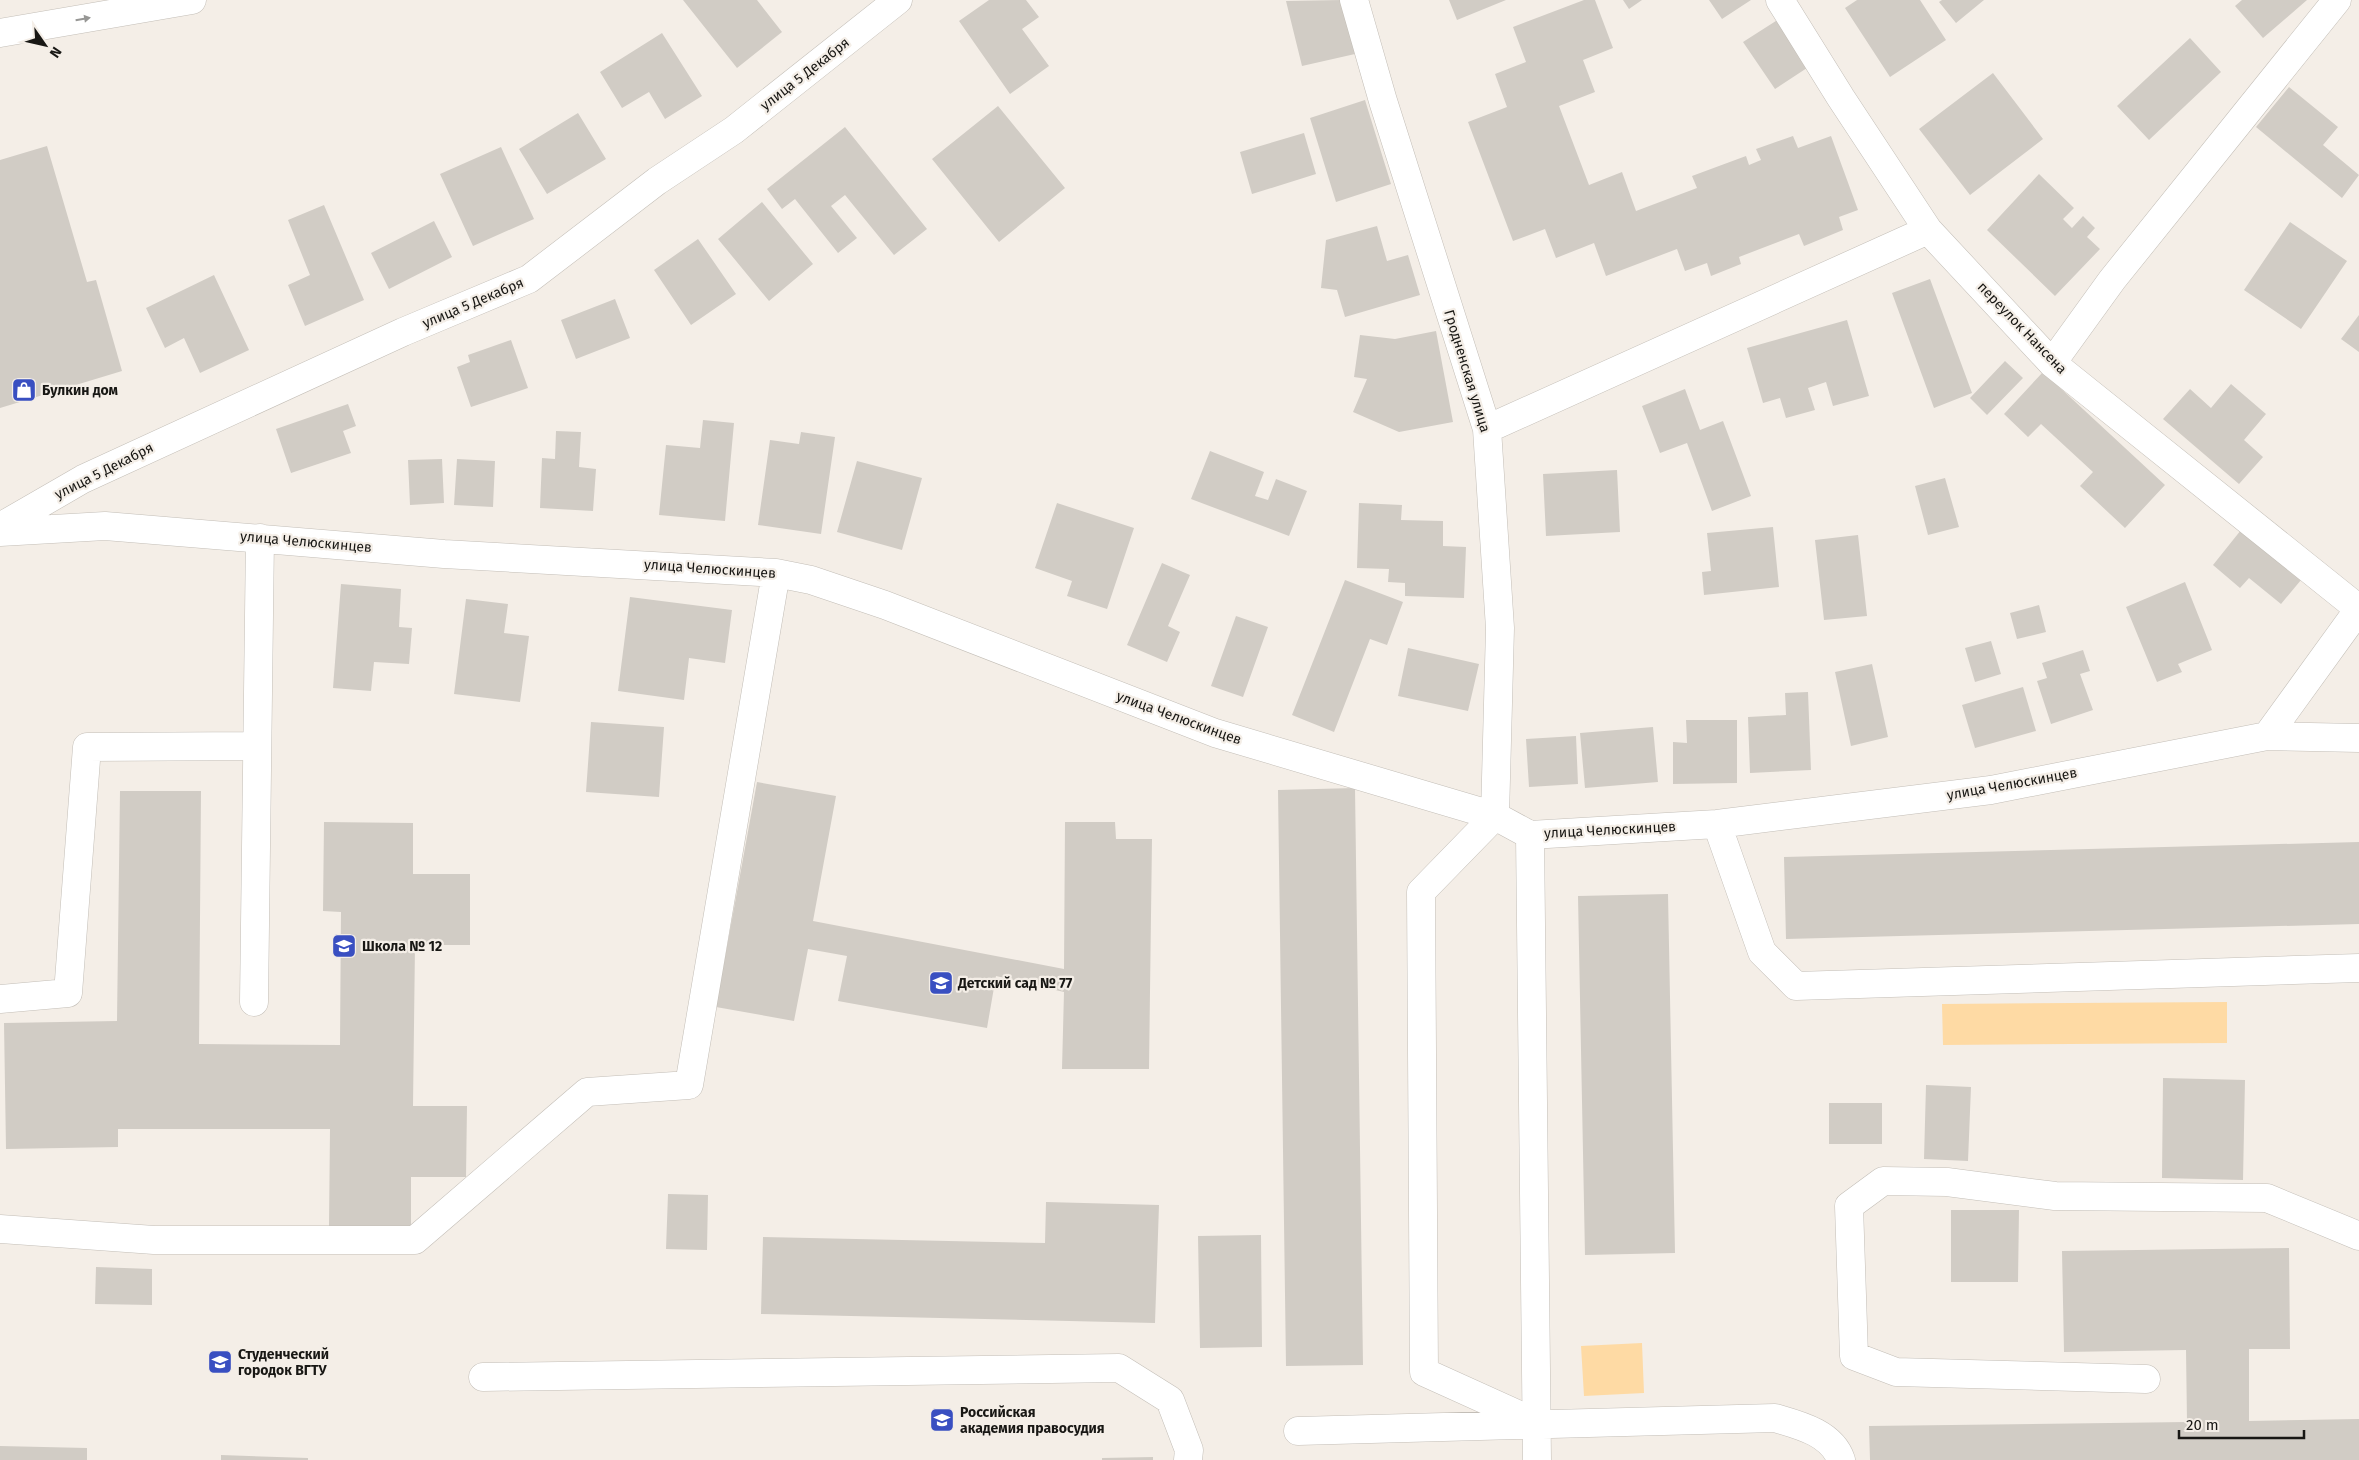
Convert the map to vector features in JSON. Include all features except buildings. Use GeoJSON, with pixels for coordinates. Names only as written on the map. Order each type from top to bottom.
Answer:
{"type":"FeatureCollection","features":[{"type":"Feature","properties":{"kind":"street"},"geometry":{"type":"LineString","coordinates":[[0,33],[192,0]]}},
{"type":"Feature","properties":{"kind":"street","name":"улица 5 Декабря"},"geometry":{"type":"LineString","coordinates":[[0,527],[92,474],[403,332],[529,279],[656,181],[734,130],[898,0]]}},
{"type":"Feature","properties":{"kind":"street","name":"Гродненская улица"},"geometry":{"type":"LineString","coordinates":[[1354,0],[1383,101],[1487,429],[1500,628],[1495,816]]}},
{"type":"Feature","properties":{"kind":"street","name":"переулок Нансена"},"geometry":{"type":"LineString","coordinates":[[1780,0],[1841,98],[1928,230],[2052,363],[2359,609],[2267,736]]}},
{"type":"Feature","properties":{"kind":"street"},"geometry":{"type":"LineString","coordinates":[[2052,363],[2112,280],[2337,0]]}},
{"type":"Feature","properties":{"kind":"street"},"geometry":{"type":"LineString","coordinates":[[1487,429],[1928,230]]}},
{"type":"Feature","properties":{"kind":"street","name":"улица Челюскинцев"},"geometry":{"type":"LineString","coordinates":[[0,532],[106,526],[444,554],[776,572],[810,580],[885,604],[1215,733],[1495,816],[1530,834],[1717,824],[1991,790],[2267,736],[2359,738]]}},
{"type":"Feature","properties":{"kind":"street"},"geometry":{"type":"LineString","coordinates":[[254,1002],[260,538]]}},
{"type":"Feature","properties":{"kind":"street"},"geometry":{"type":"LineString","coordinates":[[0,1229],[154,1240],[415,1240],[587,1092],[689,1085],[776,572]]}},
{"type":"Feature","properties":{"kind":"street"},"geometry":{"type":"LineString","coordinates":[[0,999],[68,993],[87,747],[256,746]]}},
{"type":"Feature","properties":{"kind":"street"},"geometry":{"type":"LineString","coordinates":[[1495,816],[1420,892],[1424,1372],[1536,1423]]}},
{"type":"Feature","properties":{"kind":"street"},"geometry":{"type":"LineString","coordinates":[[1717,824],[1762,952],[1796,986],[2359,968]]}},
{"type":"Feature","properties":{"kind":"street"},"geometry":{"type":"LineString","coordinates":[[1530,834],[1537,1460]]}},
{"type":"Feature","properties":{"kind":"street"},"geometry":{"type":"LineString","coordinates":[[2146,1379],[1896,1372],[1854,1356],[1849,1206],[1882,1181],[1947,1182],[2054,1196],[2267,1198],[2359,1236]]}},
{"type":"Feature","properties":{"kind":"street"},"geometry":{"type":"LineString","coordinates":[[483,1377],[1119,1368],[1170,1400],[1189,1450],[1188,1460]]}},
{"type":"Feature","properties":{"kind":"street"},"geometry":{"type":"LineString","coordinates":[[1298,1431],[1536,1423],[1775,1418],[1812,1429],[1838,1453],[1841,1460]]}},
{"type":"Feature","properties":{"kind":"shaded area"},"geometry":{"type":"Polygon","coordinates":[[[2227,1002],[2227,1043],[1943,1045],[1942,1004],[2227,1002]]]}},
{"type":"Feature","properties":{"kind":"shaded area"},"geometry":{"type":"Polygon","coordinates":[[[1642,1343],[1644,1393],[1584,1396],[1581,1346],[1642,1343]]]}},
{"type":"Feature","properties":{"kind":"place","name":"Булкин дом"},"geometry":{"type":"Point","coordinates":[24,390]}},
{"type":"Feature","properties":{"kind":"place","name":"Школа № 12"},"geometry":{"type":"Point","coordinates":[344,946]}},
{"type":"Feature","properties":{"kind":"place","name":"Детский сад № 77"},"geometry":{"type":"Point","coordinates":[941,983]}},
{"type":"Feature","properties":{"kind":"place","name":"Студенческий городок ВГТУ"},"geometry":{"type":"Point","coordinates":[220,1362]}},
{"type":"Feature","properties":{"kind":"place","name":"Российская академия правосудия"},"geometry":{"type":"Point","coordinates":[942,1420]}}]}
